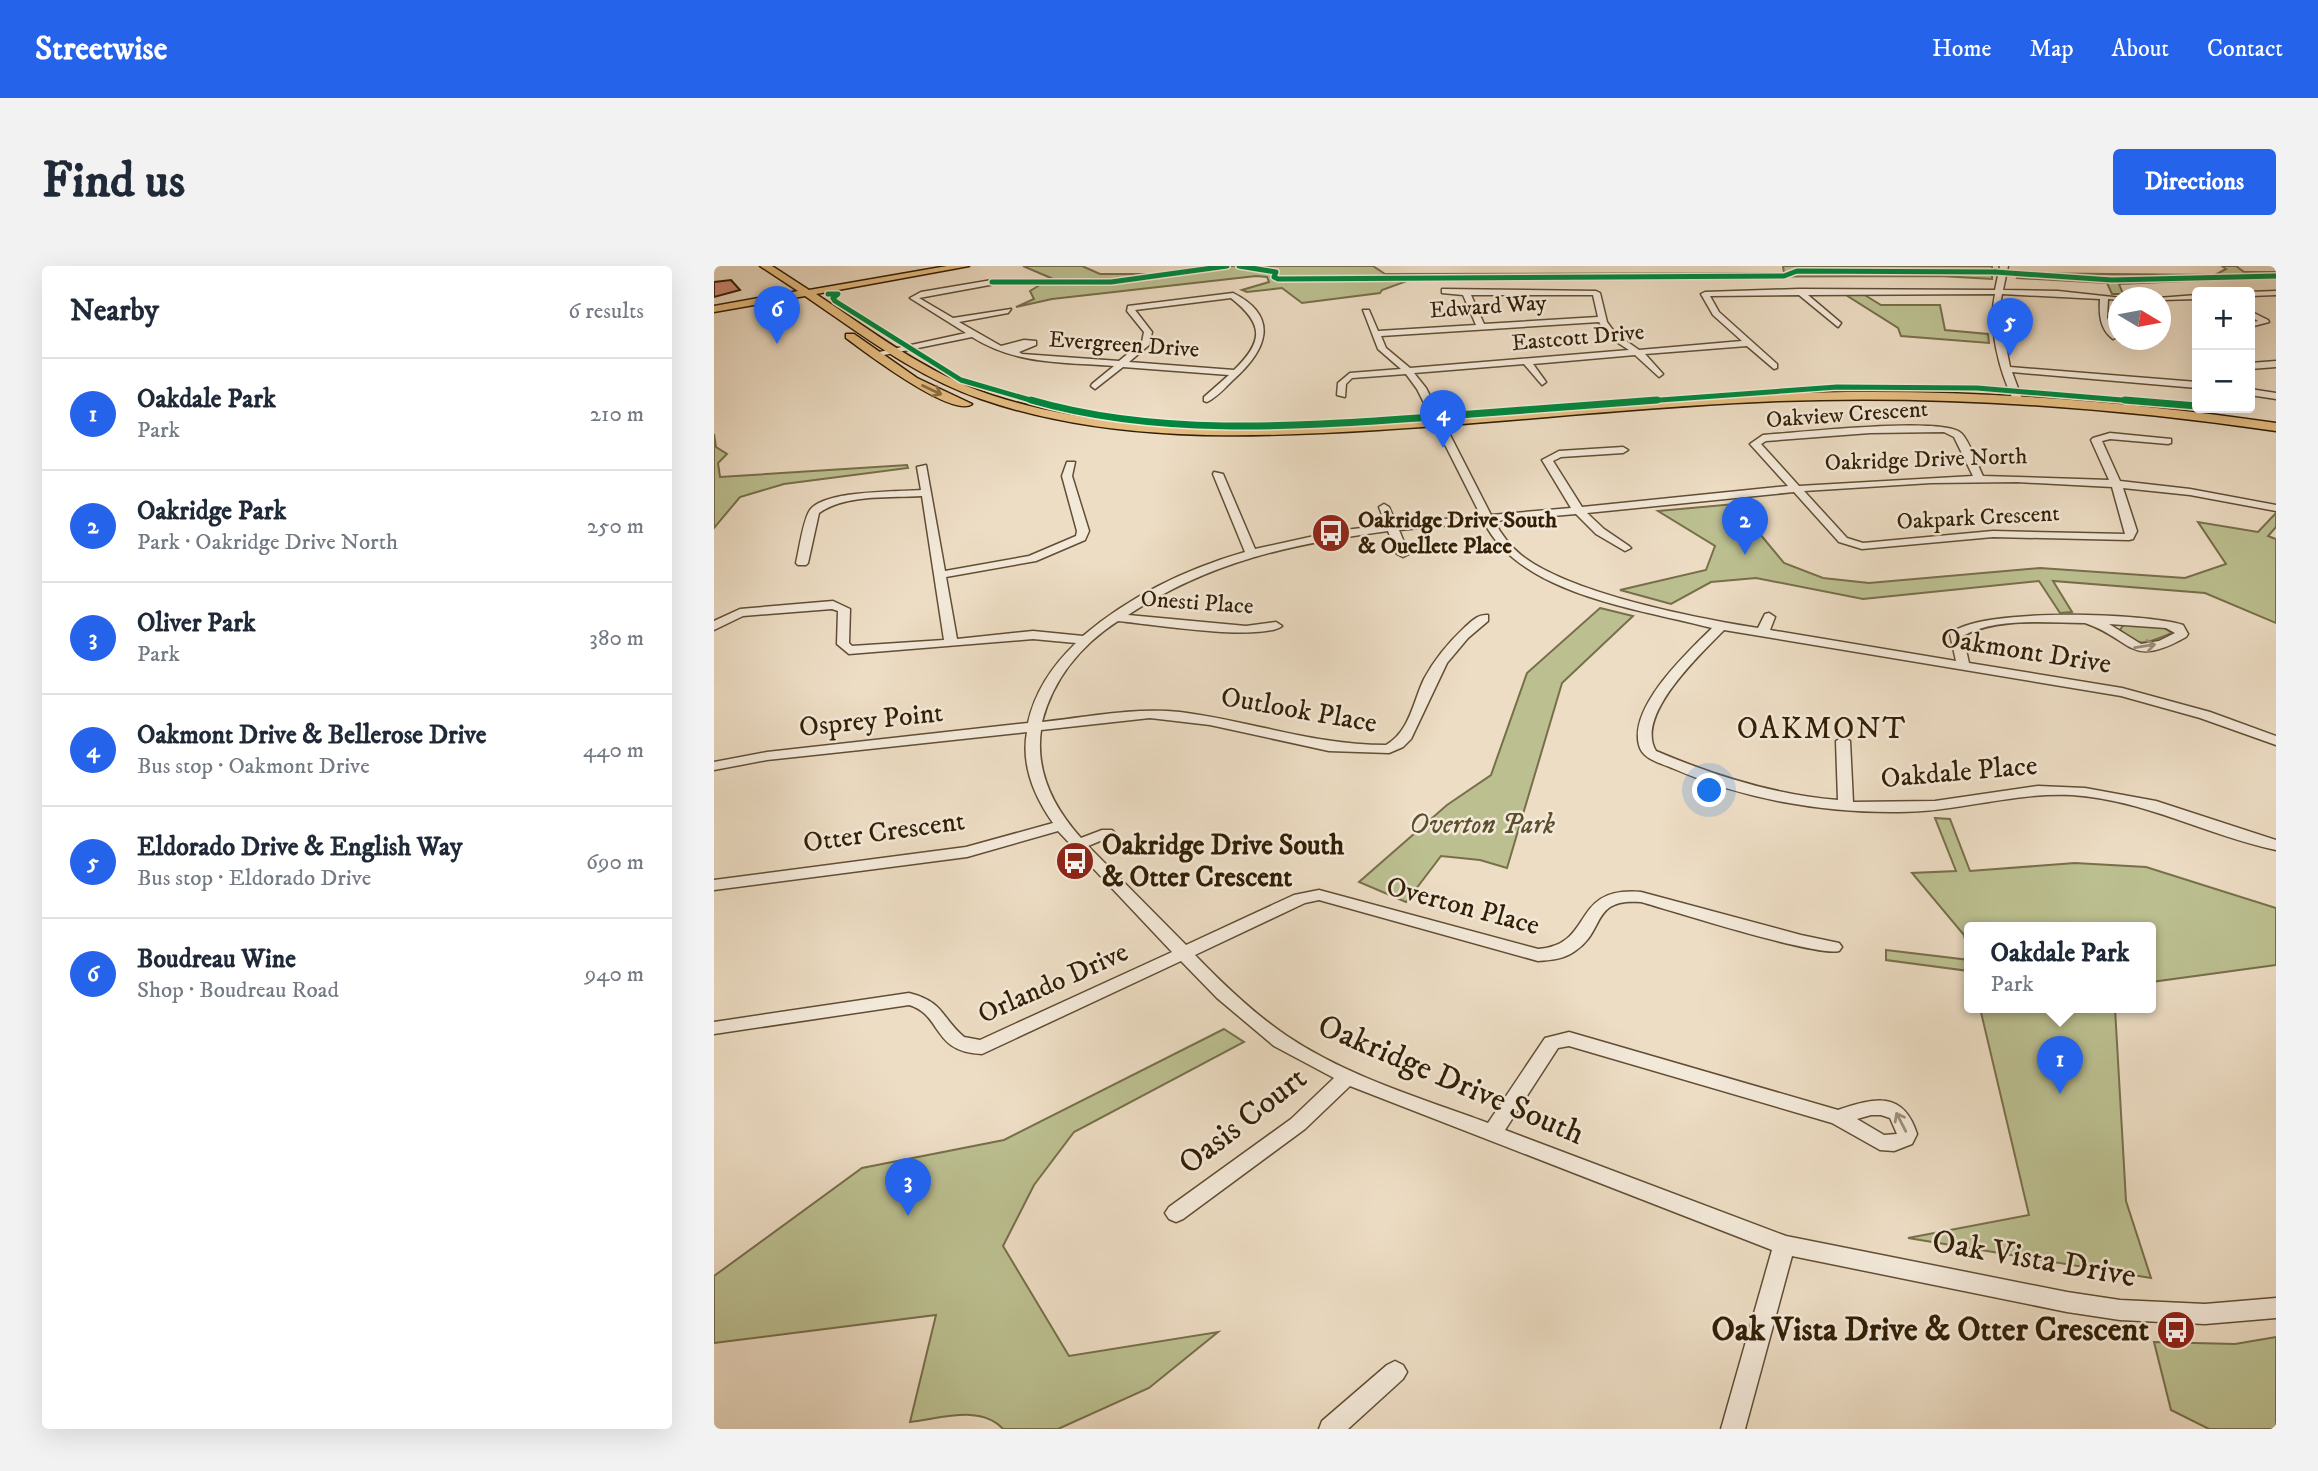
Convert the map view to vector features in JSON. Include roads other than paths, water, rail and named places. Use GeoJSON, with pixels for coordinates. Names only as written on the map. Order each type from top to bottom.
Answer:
{"type":"FeatureCollection","features":[{"type":"Feature","properties":{"kind":"main road"},"geometry":{"type":"LineString","coordinates":[[714,307],[786,301],[799,293],[946,266]]}},
{"type":"Feature","properties":{"kind":"main road"},"geometry":{"type":"LineString","coordinates":[[714,307],[964,266]]}},
{"type":"Feature","properties":{"kind":"main road"},"geometry":{"type":"LineString","coordinates":[[751,268],[766,278],[829,307],[947,381]]}},
{"type":"Feature","properties":{"kind":"main road"},"geometry":{"type":"LineString","coordinates":[[752,299],[766,278]]}},
{"type":"Feature","properties":{"kind":"main road"},"geometry":{"type":"LineString","coordinates":[[829,307],[826,295],[841,286]]}},
{"type":"Feature","properties":{"kind":"main road"},"geometry":{"type":"LineString","coordinates":[[799,293],[833,324],[874,354],[913,381],[947,397],[1007,415],[1077,428],[1153,436],[1257,438],[1570,418],[1706,401],[1820,396],[2017,399],[2143,409],[2276,427]]}},
{"type":"Feature","properties":{"kind":"main road"},"geometry":{"type":"LineString","coordinates":[[833,324],[879,347],[895,349]]}},
{"type":"Feature","properties":{"kind":"main road"},"geometry":{"type":"LineString","coordinates":[[874,354],[890,356],[988,398],[1036,411],[1159,428],[1277,431],[1441,425]]}},
{"type":"Feature","properties":{"kind":"street"},"geometry":{"type":"LineString","coordinates":[[2004,266],[2004,277],[1995,311],[2006,369],[2017,399]]}},
{"type":"Feature","properties":{"kind":"street","name":"Evergreen Drive"},"geometry":{"type":"LineString","coordinates":[[992,282],[914,298],[972,334],[1011,354],[1235,373]]}},
{"type":"Feature","properties":{"kind":"street"},"geometry":{"type":"LineString","coordinates":[[1445,291],[1599,292],[1602,319],[1617,342],[1636,353],[1659,374]]}},
{"type":"Feature","properties":{"kind":"street"},"geometry":{"type":"LineString","coordinates":[[1799,291],[1838,325]]}},
{"type":"Feature","properties":{"kind":"street"},"geometry":{"type":"LineString","coordinates":[[1774,366],[1712,310],[1704,294],[1799,291],[2108,297]]}},
{"type":"Feature","properties":{"kind":"street"},"geometry":{"type":"LineString","coordinates":[[1466,293],[1481,327]]}},
{"type":"Feature","properties":{"kind":"street"},"geometry":{"type":"LineString","coordinates":[[2255,294],[2276,293]]}},
{"type":"Feature","properties":{"kind":"street"},"geometry":{"type":"LineString","coordinates":[[1095,386],[1143,347],[1148,335],[1130,311],[1131,308],[1235,296],[1258,319],[1263,332],[1258,350],[1207,399]]}},
{"type":"Feature","properties":{"kind":"street"},"geometry":{"type":"LineString","coordinates":[[2171,297],[2192,296]]}},
{"type":"Feature","properties":{"kind":"street"},"geometry":{"type":"LineString","coordinates":[[2104,297],[2103,318],[2108,328]]}},
{"type":"Feature","properties":{"kind":"street"},"geometry":{"type":"LineString","coordinates":[[950,321],[1008,311]]}},
{"type":"Feature","properties":{"kind":"street"},"geometry":{"type":"LineString","coordinates":[[1366,312],[1384,351],[1408,371],[1441,425]]}},
{"type":"Feature","properties":{"kind":"street"},"geometry":{"type":"LineString","coordinates":[[2255,316],[2265,322],[2255,325]]}},
{"type":"Feature","properties":{"kind":"street","name":"Edward Way"},"geometry":{"type":"LineString","coordinates":[[1376,334],[1602,319]]}},
{"type":"Feature","properties":{"kind":"street"},"geometry":{"type":"LineString","coordinates":[[874,354],[972,334]]}},
{"type":"Feature","properties":{"kind":"street","name":"Evergreen Drive"},"geometry":{"type":"LineString","coordinates":[[1000,349],[1024,342],[1033,343],[1011,354]]}},
{"type":"Feature","properties":{"kind":"street","name":"Eastcott Drive"},"geometry":{"type":"LineString","coordinates":[[1342,395],[1342,383],[1348,376],[1751,343]]}},
{"type":"Feature","properties":{"kind":"street"},"geometry":{"type":"LineString","coordinates":[[1527,362],[1542,382]]}},
{"type":"Feature","properties":{"kind":"street"},"geometry":{"type":"LineString","coordinates":[[2255,366],[2276,364]]}},
{"type":"Feature","properties":{"kind":"street"},"geometry":{"type":"LineString","coordinates":[[2006,369],[2192,385]]}},
{"type":"Feature","properties":{"kind":"street"},"geometry":{"type":"LineString","coordinates":[[2255,393],[2276,396]]}},
{"type":"Feature","properties":{"kind":"street","name":"Oakmont Drive"},"geometry":{"type":"LineString","coordinates":[[1441,425],[1496,535],[1517,557],[1550,577],[1593,593],[1721,626],[2122,692],[2205,715],[2275,740]]}},
{"type":"Feature","properties":{"kind":"street","name":"Oakview Crescent"},"geometry":{"type":"LineString","coordinates":[[1796,489],[1756,446],[1756,440],[1870,430],[1946,429],[1958,435],[1978,477]]}},
{"type":"Feature","properties":{"kind":"street"},"geometry":{"type":"LineString","coordinates":[[2116,483],[2097,438],[2110,436],[2168,441]]}},
{"type":"Feature","properties":{"kind":"street"},"geometry":{"type":"LineString","coordinates":[[1623,450],[1562,454],[1547,458],[1577,511],[1608,539],[1625,548]]}},
{"type":"Feature","properties":{"kind":"street"},"geometry":{"type":"LineString","coordinates":[[940,575],[1032,559],[1081,538],[1083,531],[1067,476],[1071,464]]}},
{"type":"Feature","properties":{"kind":"street"},"geometry":{"type":"LineString","coordinates":[[922,467],[950,643]]}},
{"type":"Feature","properties":{"kind":"street"},"geometry":{"type":"LineString","coordinates":[[1218,474],[1251,553]]}},
{"type":"Feature","properties":{"kind":"street","name":"Oakridge Drive North"},"geometry":{"type":"LineString","coordinates":[[1489,521],[1566,516],[1577,511],[1901,479],[1978,477],[2116,483],[2199,493],[2276,508]]}},
{"type":"Feature","properties":{"kind":"street","name":"Oakpark Crescent"},"geometry":{"type":"LineString","coordinates":[[1796,489],[1843,540],[1862,546],[1993,534],[2125,538],[2131,531],[2116,483]]}},
{"type":"Feature","properties":{"kind":"street"},"geometry":{"type":"LineString","coordinates":[[802,563],[814,512],[822,506],[926,493]]}},
{"type":"Feature","properties":{"kind":"street"},"geometry":{"type":"LineString","coordinates":[[1384,507],[1403,554]]}},
{"type":"Feature","properties":{"kind":"street","name":"Oakridge Drive South"},"geometry":{"type":"LineString","coordinates":[[1489,521],[1330,536],[1251,553],[1172,583],[1115,617],[1086,640],[1049,685],[1034,726],[1031,756],[1036,779],[1060,826],[1223,994],[1281,1041],[1347,1077],[1784,1245]]}},
{"type":"Feature","properties":{"kind":"street"},"geometry":{"type":"LineString","coordinates":[[714,625],[745,612],[833,605],[844,609],[843,644],[849,650],[1033,635],[1086,640]]}},
{"type":"Feature","properties":{"kind":"street","name":"Onesti Place"},"geometry":{"type":"LineString","coordinates":[[1115,617],[1246,631],[1276,626]]}},
{"type":"Feature","properties":{"kind":"street"},"geometry":{"type":"LineString","coordinates":[[1762,634],[1769,617]]}},
{"type":"Feature","properties":{"kind":"street","name":"Outlook Place"},"geometry":{"type":"LineString","coordinates":[[1034,726],[1117,716],[1181,715],[1318,743],[1390,749],[1404,740],[1439,666],[1467,631],[1484,618]]}},
{"type":"Feature","properties":{"kind":"street"},"geometry":{"type":"LineString","coordinates":[[1963,665],[1956,634],[1963,628],[2026,620],[2087,620],[2167,624],[2183,633],[2140,649],[2126,645],[2107,626],[2087,620]]}},
{"type":"Feature","properties":{"kind":"street","name":"Oakdale Place"},"geometry":{"type":"LineString","coordinates":[[1721,626],[1656,697],[1645,739],[1648,751],[1747,788],[1846,805],[1914,807],[2056,782],[2147,803],[2235,835],[2276,845]]}},
{"type":"Feature","properties":{"kind":"street","name":"Osprey Point"},"geometry":{"type":"LineString","coordinates":[[714,766],[767,756],[1034,726]]}},
{"type":"Feature","properties":{"kind":"street"},"geometry":{"type":"LineString","coordinates":[[1843,741],[1846,805]]}},
{"type":"Feature","properties":{"kind":"street","name":"Otter Crescent"},"geometry":{"type":"LineString","coordinates":[[714,884],[967,852],[1060,826]]}},
{"type":"Feature","properties":{"kind":"street"},"geometry":{"type":"LineString","coordinates":[[1078,845],[1107,834]]}},
{"type":"Feature","properties":{"kind":"street","name":"Overton Place"},"geometry":{"type":"LineString","coordinates":[[1184,955],[1300,899],[1319,895],[1538,955],[1558,955],[1568,951],[1605,900],[1621,894],[1833,947]]}},
{"type":"Feature","properties":{"kind":"street","name":"Orlando Drive"},"geometry":{"type":"LineString","coordinates":[[714,1030],[909,999],[929,1006],[955,1042],[968,1048],[982,1047],[1184,955]]}},
{"type":"Feature","properties":{"kind":"street"},"geometry":{"type":"LineString","coordinates":[[1492,1134],[1552,1043],[1569,1038],[1839,1118]]}},
{"type":"Feature","properties":{"kind":"street","name":"Oasis Court"},"geometry":{"type":"LineString","coordinates":[[1176,1213],[1298,1124],[1347,1077]]}},
{"type":"Feature","properties":{"kind":"street"},"geometry":{"type":"LineString","coordinates":[[1733,1429],[1784,1245]]}},
{"type":"Feature","properties":{"kind":"street","name":"Oak Vista Drive"},"geometry":{"type":"LineString","coordinates":[[1784,1245],[2067,1303],[2120,1310],[2205,1314],[2276,1308]]}},
{"type":"Feature","properties":{"kind":"street"},"geometry":{"type":"LineString","coordinates":[[1331,1429],[1395,1372]]}},
{"type":"Feature","properties":{"kind":"place","name":"Boudreau Wine"},"geometry":{"type":"Point","coordinates":[777,344]}},
{"type":"Feature","properties":{"kind":"place","name":"Eldorado Drive & English Way"},"geometry":{"type":"Point","coordinates":[2010,356]}},
{"type":"Feature","properties":{"kind":"place","name":"Oakmont Drive & Bellerose Drive"},"geometry":{"type":"Point","coordinates":[1443,448]}},
{"type":"Feature","properties":{"kind":"place","name":"Oakridge Drive South & Ouellete Place"},"geometry":{"type":"Point","coordinates":[1331,533]}},
{"type":"Feature","properties":{"kind":"place","name":"Oakridge Park"},"geometry":{"type":"Point","coordinates":[1745,555]}},
{"type":"Feature","properties":{"kind":"place","name":"Oakridge Drive South & Otter Crescent"},"geometry":{"type":"Point","coordinates":[1075,861]}},
{"type":"Feature","properties":{"kind":"place","name":"Oakdale Park"},"geometry":{"type":"Point","coordinates":[2060,1094]}},
{"type":"Feature","properties":{"kind":"place","name":"Oliver Park"},"geometry":{"type":"Point","coordinates":[908,1216]}},
{"type":"Feature","properties":{"kind":"place","name":"Oak Vista Drive & Otter Crescent"},"geometry":{"type":"Point","coordinates":[2176,1330]}},
{"type":"Feature","properties":{"kind":"district","name":"OAKMONT"},"geometry":{"type":"Point","coordinates":[1822,729]}},
{"type":"Feature","properties":{"kind":"park label","name":"Overton Park"},"geometry":{"type":"Point","coordinates":[1482,824]}}]}
